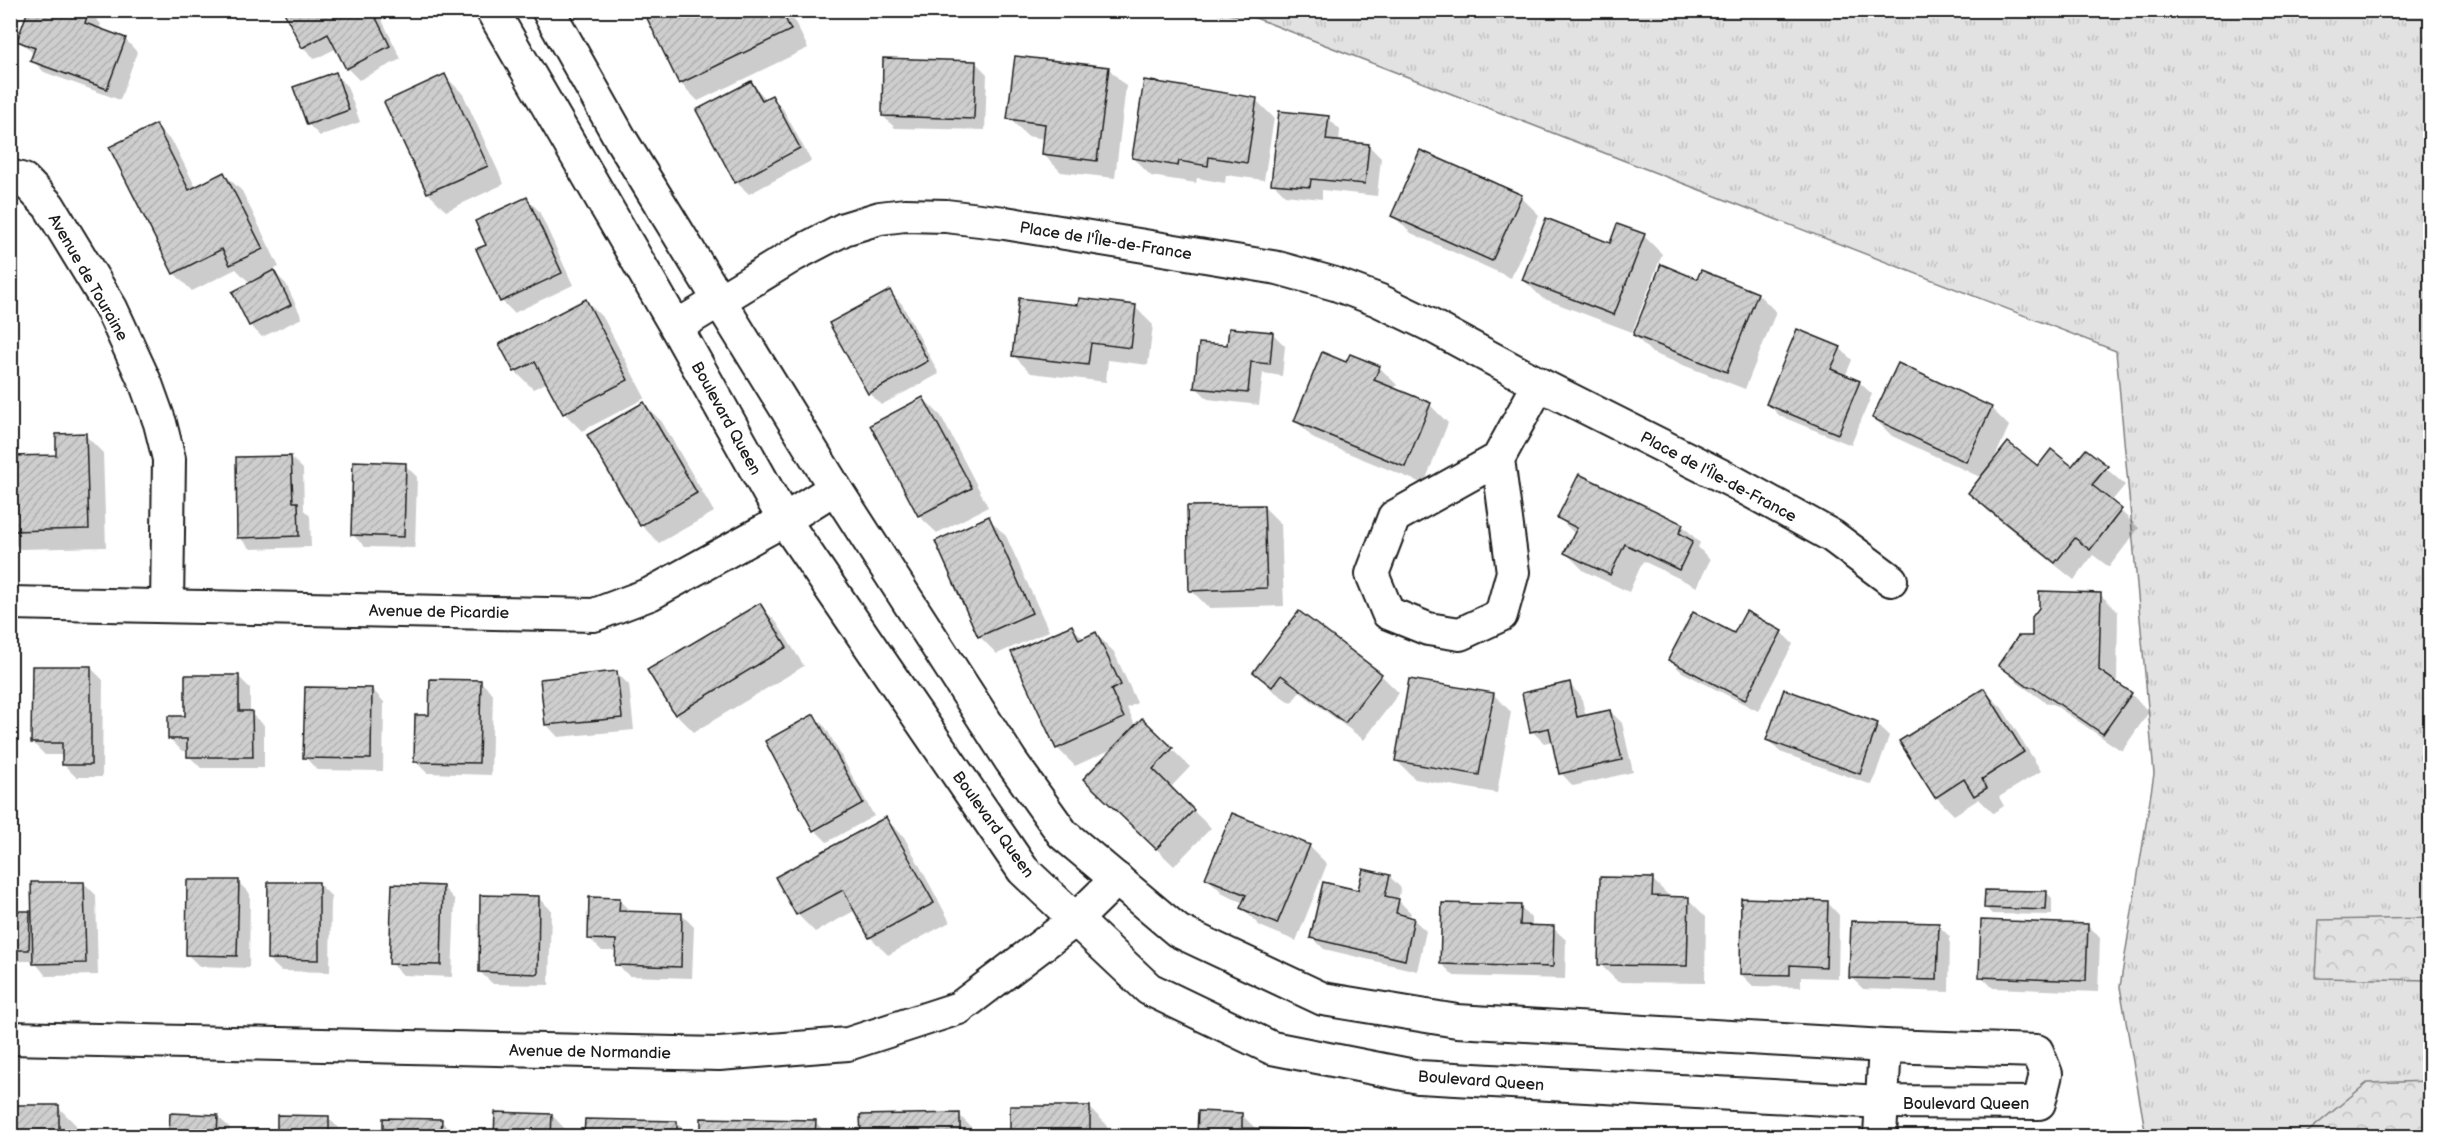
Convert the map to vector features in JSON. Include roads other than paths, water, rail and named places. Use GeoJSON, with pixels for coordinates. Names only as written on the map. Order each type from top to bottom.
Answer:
{"type":"FeatureCollection","features":[{"type":"Feature","properties":{"kind":"street","name":"Boulevard Queen"},"geometry":{"type":"LineString","coordinates":[[492,10],[676,327],[784,520],[1023,870],[1149,989],[1272,1048],[1419,1077],[1882,1102],[2038,1103],[2046,1074],[2037,1051],[1885,1046],[1457,1021],[1323,999],[1178,931],[1063,834],[1011,760],[835,489],[620,138],[548,10]]}},
{"type":"Feature","properties":{"kind":"street","name":"Avenue de Touraine"},"geometry":{"type":"LineString","coordinates":[[10,176],[24,180],[48,206],[111,308],[146,384],[160,423],[169,459],[167,606]]}},
{"type":"Feature","properties":{"kind":"street","name":"Place de l'Île-de-France"},"geometry":{"type":"LineString","coordinates":[[676,327],[794,255],[844,230],[880,218],[905,215],[946,216],[1005,223],[1278,268],[1335,284],[1430,324],[1539,384],[1734,482],[1832,536],[1891,580]]}},
{"type":"Feature","properties":{"kind":"street"},"geometry":{"type":"LineString","coordinates":[[1498,459],[1512,572],[1501,615],[1460,634],[1428,629],[1388,613],[1372,574],[1394,517],[1498,459],[1539,384]]}},
{"type":"Feature","properties":{"kind":"street","name":"Avenue de Picardie"},"geometry":{"type":"LineString","coordinates":[[10,603],[594,615],[650,594],[835,489]]}},
{"type":"Feature","properties":{"kind":"street","name":"Avenue de Normandie"},"geometry":{"type":"LineString","coordinates":[[10,1038],[719,1054],[848,1044],[959,1008],[1075,920],[1117,879]]}},
{"type":"Feature","properties":{"kind":"street"},"geometry":{"type":"LineString","coordinates":[[1880,1137],[1885,1046]]}}]}
